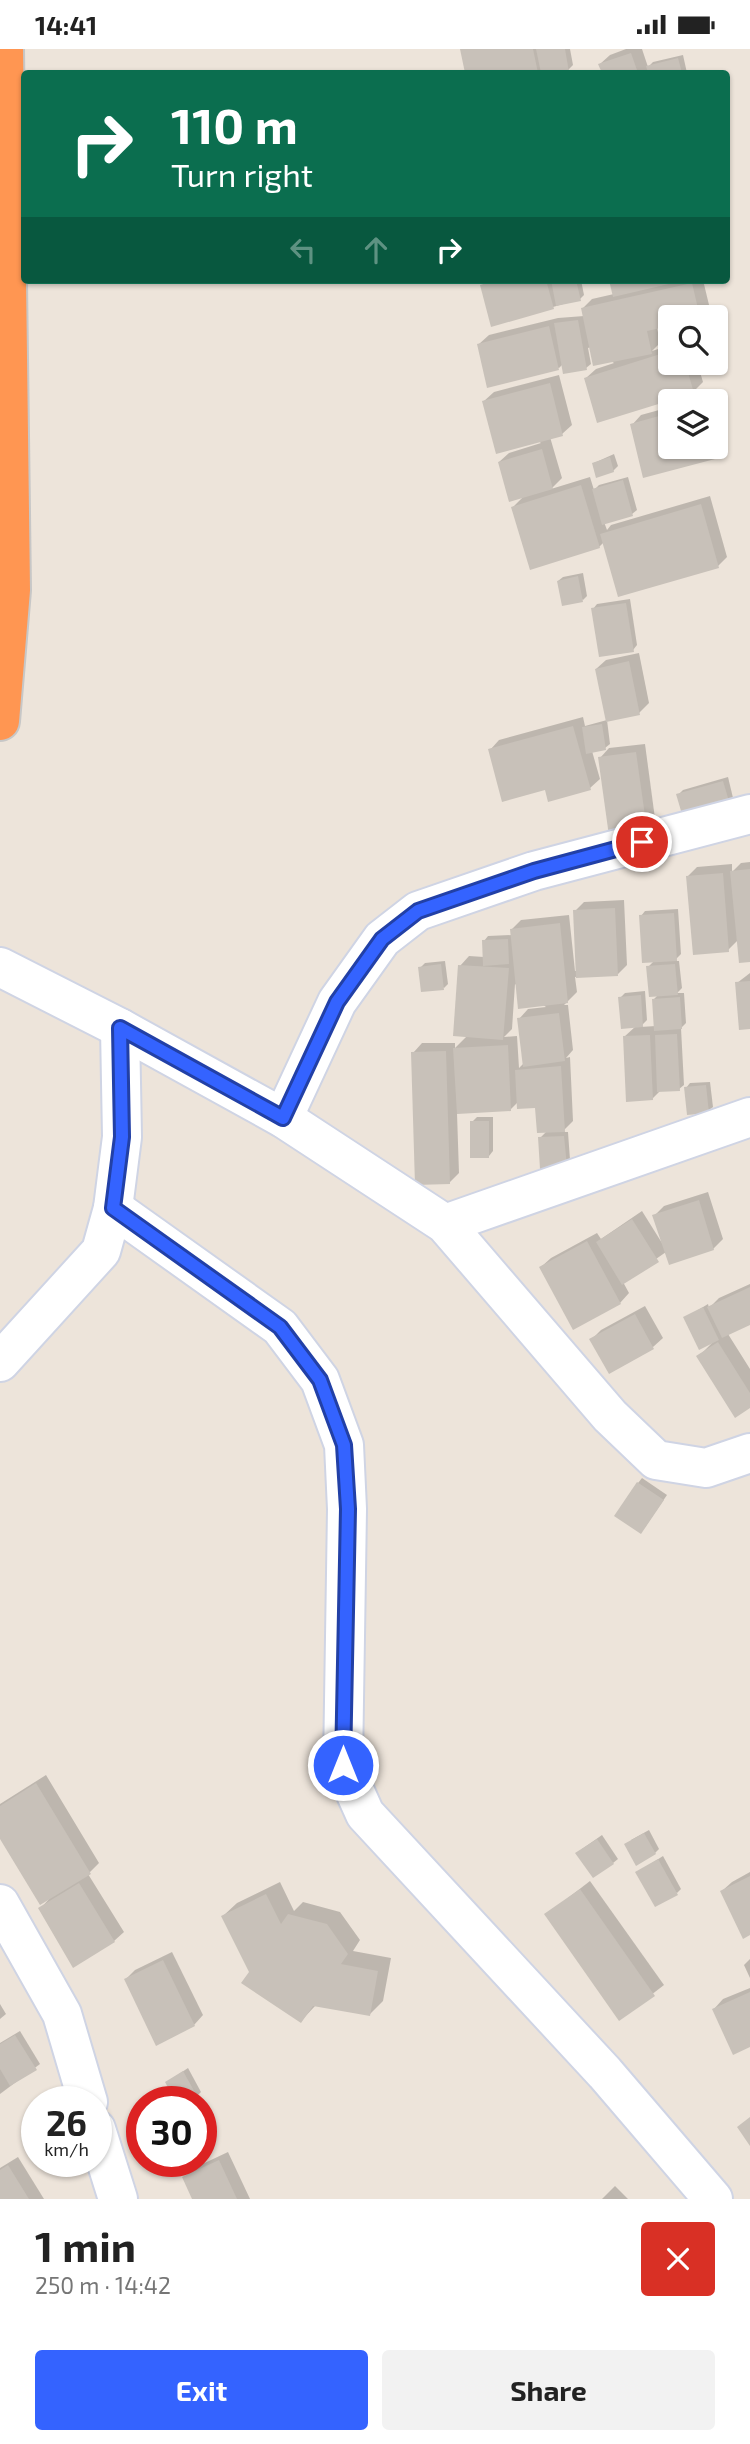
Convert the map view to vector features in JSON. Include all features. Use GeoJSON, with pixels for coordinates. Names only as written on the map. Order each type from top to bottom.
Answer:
{"type":"FeatureCollection","features":[{"type":"Feature","properties":{"kind":"highway"},"geometry":{"type":"LineString","coordinates":[[0,721],[11,590],[4,49]]}},
{"type":"Feature","properties":{"kind":"street"},"geometry":{"type":"LineString","coordinates":[[283,1118],[337,1002],[382,939],[418,911],[534,871],[750,814]]}},
{"type":"Feature","properties":{"kind":"street"},"geometry":{"type":"LineString","coordinates":[[0,967],[120,1028],[283,1118],[445,1224],[610,1416],[656,1460],[706,1468],[750,1453]]}},
{"type":"Feature","properties":{"kind":"street"},"geometry":{"type":"LineString","coordinates":[[0,1362],[101,1251],[113,1208],[122,1137],[120,1028]]}},
{"type":"Feature","properties":{"kind":"street"},"geometry":{"type":"LineString","coordinates":[[445,1224],[750,1117]]}},
{"type":"Feature","properties":{"kind":"street"},"geometry":{"type":"LineString","coordinates":[[113,1208],[280,1327],[320,1380],[344,1445],[348,1509],[343,1765],[365,1814],[605,2073],[712,2199]]}},
{"type":"Feature","properties":{"kind":"street"},"geometry":{"type":"LineString","coordinates":[[0,1904],[62,2014],[83,2086]]}},
{"type":"Feature","properties":{"kind":"street"},"geometry":{"type":"LineString","coordinates":[[111,2177],[118,2199]]}},
{"type":"Feature","properties":{"kind":"building"},"geometry":{"type":"Polygon","coordinates":[[[460,49],[533,49],[537,70],[464,70],[460,49]]]}},
{"type":"Feature","properties":{"kind":"building"},"geometry":{"type":"Polygon","coordinates":[[[536,49],[565,49],[569,70],[540,70],[536,49]]]}},
{"type":"Feature","properties":{"kind":"building"},"geometry":{"type":"Polygon","coordinates":[[[631,53],[637,70],[601,70],[598,64],[631,53]]]}},
{"type":"Feature","properties":{"kind":"building"},"geometry":{"type":"Polygon","coordinates":[[[678,58],[681,70],[647,70],[646,66],[678,58]]]}},
{"type":"Feature","properties":{"kind":"building"},"geometry":{"type":"Polygon","coordinates":[[[547,284],[554,309],[491,327],[480,285],[547,284]]]}},
{"type":"Feature","properties":{"kind":"building"},"geometry":{"type":"Polygon","coordinates":[[[552,284],[577,284],[581,301],[556,306],[552,284]]]}},
{"type":"Feature","properties":{"kind":"building"},"geometry":{"type":"Polygon","coordinates":[[[610,284],[669,284],[613,297],[610,284]]]}},
{"type":"Feature","properties":{"kind":"building"},"geometry":{"type":"Polygon","coordinates":[[[692,284],[697,305],[658,305],[658,329],[647,331],[652,354],[593,366],[581,308],[692,284]]]}},
{"type":"Feature","properties":{"kind":"building"},"geometry":{"type":"Polygon","coordinates":[[[578,320],[587,370],[563,374],[554,323],[578,320]]]}},
{"type":"Feature","properties":{"kind":"building"},"geometry":{"type":"Polygon","coordinates":[[[549,326],[559,370],[487,388],[477,344],[549,326]]]}},
{"type":"Feature","properties":{"kind":"building"},"geometry":{"type":"Polygon","coordinates":[[[658,355],[658,375],[689,375],[693,389],[658,389],[658,404],[597,423],[584,378],[658,355]]]}},
{"type":"Feature","properties":{"kind":"building"},"geometry":{"type":"Polygon","coordinates":[[[550,383],[563,436],[496,454],[482,401],[550,383]]]}},
{"type":"Feature","properties":{"kind":"building"},"geometry":{"type":"Polygon","coordinates":[[[658,416],[658,459],[715,459],[643,478],[630,424],[658,416]]]}},
{"type":"Feature","properties":{"kind":"building"},"geometry":{"type":"Polygon","coordinates":[[[542,449],[553,489],[509,502],[498,462],[542,449]]]}},
{"type":"Feature","properties":{"kind":"building"},"geometry":{"type":"Polygon","coordinates":[[[610,457],[614,472],[596,478],[592,463],[610,457]]]}},
{"type":"Feature","properties":{"kind":"building"},"geometry":{"type":"Polygon","coordinates":[[[623,480],[633,516],[602,525],[592,489],[623,480]]]}},
{"type":"Feature","properties":{"kind":"building"},"geometry":{"type":"Polygon","coordinates":[[[581,485],[600,548],[530,570],[511,507],[581,485]]]}},
{"type":"Feature","properties":{"kind":"building"},"geometry":{"type":"Polygon","coordinates":[[[701,504],[719,568],[618,597],[600,534],[701,504]]]}},
{"type":"Feature","properties":{"kind":"building"},"geometry":{"type":"Polygon","coordinates":[[[578,576],[583,602],[562,606],[557,581],[578,576]]]}},
{"type":"Feature","properties":{"kind":"building"},"geometry":{"type":"Polygon","coordinates":[[[626,603],[634,652],[599,657],[591,608],[626,603]]]}},
{"type":"Feature","properties":{"kind":"building"},"geometry":{"type":"Polygon","coordinates":[[[629,661],[640,715],[606,722],[595,669],[629,661]]]}},
{"type":"Feature","properties":{"kind":"building"},"geometry":{"type":"Polygon","coordinates":[[[602,724],[606,750],[586,754],[582,727],[602,724]]]}},
{"type":"Feature","properties":{"kind":"building"},"geometry":{"type":"Polygon","coordinates":[[[573,726],[591,790],[548,802],[545,790],[502,802],[488,749],[573,726]]]}},
{"type":"Feature","properties":{"kind":"building"},"geometry":{"type":"Polygon","coordinates":[[[636,752],[648,837],[610,843],[598,757],[636,752]]]}},
{"type":"Feature","properties":{"kind":"building"},"geometry":{"type":"Polygon","coordinates":[[[723,781],[731,808],[684,821],[676,794],[723,781]]]}},
{"type":"Feature","properties":{"kind":"building"},"geometry":{"type":"Polygon","coordinates":[[[750,869],[750,962],[739,963],[730,871],[750,869]]]}},
{"type":"Feature","properties":{"kind":"building"},"geometry":{"type":"Polygon","coordinates":[[[723,873],[729,952],[693,955],[686,876],[723,873]]]}},
{"type":"Feature","properties":{"kind":"building"},"geometry":{"type":"Polygon","coordinates":[[[615,908],[618,976],[576,978],[573,910],[615,908]]]}},
{"type":"Feature","properties":{"kind":"building"},"geometry":{"type":"Polygon","coordinates":[[[674,913],[677,961],[642,963],[639,915],[674,913]]]}},
{"type":"Feature","properties":{"kind":"building"},"geometry":{"type":"Polygon","coordinates":[[[560,923],[568,1003],[518,1009],[510,929],[560,923]]]}},
{"type":"Feature","properties":{"kind":"building"},"geometry":{"type":"Polygon","coordinates":[[[508,939],[509,964],[483,966],[482,940],[508,939]]]}},
{"type":"Feature","properties":{"kind":"building"},"geometry":{"type":"Polygon","coordinates":[[[441,964],[444,990],[421,992],[418,967],[441,964]]]}},
{"type":"Feature","properties":{"kind":"building"},"geometry":{"type":"Polygon","coordinates":[[[675,964],[678,995],[649,997],[646,966],[675,964]]]}},
{"type":"Feature","properties":{"kind":"building"},"geometry":{"type":"Polygon","coordinates":[[[458,965],[509,968],[503,1040],[453,1036],[458,965]]]}},
{"type":"Feature","properties":{"kind":"building"},"geometry":{"type":"Polygon","coordinates":[[[750,981],[750,1029],[739,1030],[735,982],[750,981]]]}},
{"type":"Feature","properties":{"kind":"building"},"geometry":{"type":"Polygon","coordinates":[[[641,995],[643,1027],[621,1029],[618,997],[641,995]]]}},
{"type":"Feature","properties":{"kind":"building"},"geometry":{"type":"Polygon","coordinates":[[[680,997],[682,1029],[654,1031],[652,999],[680,997]]]}},
{"type":"Feature","properties":{"kind":"building"},"geometry":{"type":"Polygon","coordinates":[[[559,1013],[565,1061],[523,1067],[517,1018],[559,1013]]]}},
{"type":"Feature","properties":{"kind":"building"},"geometry":{"type":"Polygon","coordinates":[[[677,1034],[680,1091],[657,1092],[655,1035],[677,1034]]]}},
{"type":"Feature","properties":{"kind":"building"},"geometry":{"type":"Polygon","coordinates":[[[650,1035],[653,1100],[626,1102],[623,1036],[650,1035]]]}},
{"type":"Feature","properties":{"kind":"building"},"geometry":{"type":"Polygon","coordinates":[[[508,1045],[511,1111],[457,1114],[453,1048],[508,1045]]]}},
{"type":"Feature","properties":{"kind":"building"},"geometry":{"type":"Polygon","coordinates":[[[446,1051],[450,1184],[415,1185],[411,1052],[446,1051]]]}},
{"type":"Feature","properties":{"kind":"building"},"geometry":{"type":"Polygon","coordinates":[[[561,1066],[565,1132],[537,1133],[535,1108],[517,1109],[515,1070],[561,1066]]]}},
{"type":"Feature","properties":{"kind":"building"},"geometry":{"type":"Polygon","coordinates":[[[706,1085],[709,1113],[687,1115],[684,1087],[706,1085]]]}},
{"type":"Feature","properties":{"kind":"building"},"geometry":{"type":"Polygon","coordinates":[[[470,1121],[489,1121],[489,1158],[470,1158],[470,1121]]]}},
{"type":"Feature","properties":{"kind":"building"},"geometry":{"type":"Polygon","coordinates":[[[564,1136],[567,1166],[540,1169],[538,1137],[564,1136]]]}},
{"type":"Feature","properties":{"kind":"building"},"geometry":{"type":"Polygon","coordinates":[[[699,1200],[714,1250],[669,1265],[652,1215],[699,1200]]]}},
{"type":"Feature","properties":{"kind":"building"},"geometry":{"type":"Polygon","coordinates":[[[632,1219],[659,1262],[622,1285],[596,1242],[632,1219]]]}},
{"type":"Feature","properties":{"kind":"building"},"geometry":{"type":"Polygon","coordinates":[[[587,1241],[621,1304],[573,1330],[539,1267],[587,1241]]]}},
{"type":"Feature","properties":{"kind":"building"},"geometry":{"type":"Polygon","coordinates":[[[750,1287],[750,1325],[722,1338],[707,1307],[750,1287]]]}},
{"type":"Feature","properties":{"kind":"building"},"geometry":{"type":"Polygon","coordinates":[[[703,1307],[719,1340],[699,1350],[683,1317],[703,1307]]]}},
{"type":"Feature","properties":{"kind":"building"},"geometry":{"type":"Polygon","coordinates":[[[635,1314],[654,1349],[609,1374],[589,1339],[635,1314]]]}},
{"type":"Feature","properties":{"kind":"building"},"geometry":{"type":"Polygon","coordinates":[[[718,1342],[750,1393],[750,1408],[735,1418],[696,1356],[718,1342]]]}},
{"type":"Feature","properties":{"kind":"building"},"geometry":{"type":"Polygon","coordinates":[[[637,1482],[664,1500],[641,1534],[614,1516],[637,1482]]]}},
{"type":"Feature","properties":{"kind":"building"},"geometry":{"type":"Polygon","coordinates":[[[36,1783],[91,1874],[40,1905],[0,1839],[0,1806],[36,1783]]]}},
{"type":"Feature","properties":{"kind":"building"},"geometry":{"type":"Polygon","coordinates":[[[644,1833],[656,1854],[636,1866],[624,1844],[644,1833]]]}},
{"type":"Feature","properties":{"kind":"building"},"geometry":{"type":"Polygon","coordinates":[[[597,1839],[614,1864],[593,1878],[575,1853],[597,1839]]]}},
{"type":"Feature","properties":{"kind":"building"},"geometry":{"type":"Polygon","coordinates":[[[658,1859],[678,1895],[655,1907],[635,1872],[658,1859]]]}},
{"type":"Feature","properties":{"kind":"building"},"geometry":{"type":"Polygon","coordinates":[[[750,1876],[750,1935],[743,1939],[720,1891],[750,1876]]]}},
{"type":"Feature","properties":{"kind":"building"},"geometry":{"type":"Polygon","coordinates":[[[79,1883],[115,1942],[73,1968],[38,1908],[79,1883]]]}},
{"type":"Feature","properties":{"kind":"building"},"geometry":{"type":"Polygon","coordinates":[[[580,1889],[655,1996],[619,2021],[544,1914],[580,1889]]]}},
{"type":"Feature","properties":{"kind":"building"},"geometry":{"type":"Polygon","coordinates":[[[266,1894],[281,1924],[288,1914],[327,1924],[348,1954],[341,1964],[378,1971],[370,2016],[313,2006],[301,2023],[241,1983],[249,1972],[221,1916],[266,1894]]]}},
{"type":"Feature","properties":{"kind":"building"},"geometry":{"type":"Polygon","coordinates":[[[163,1960],[195,2026],[156,2046],[124,1979],[163,1960]]]}},
{"type":"Feature","properties":{"kind":"building"},"geometry":{"type":"Polygon","coordinates":[[[750,1992],[750,2047],[733,2055],[712,2009],[750,1992]]]}},
{"type":"Feature","properties":{"kind":"building"},"geometry":{"type":"Polygon","coordinates":[[[15,2035],[37,2070],[10,2086],[0,2069],[0,2044],[15,2035]]]}},
{"type":"Feature","properties":{"kind":"building"},"geometry":{"type":"Polygon","coordinates":[[[183,2071],[191,2086],[167,2086],[165,2082],[183,2071]]]}},
{"type":"Feature","properties":{"kind":"building"},"geometry":{"type":"Polygon","coordinates":[[[750,2117],[750,2146],[737,2127],[750,2117]]]}},
{"type":"Feature","properties":{"kind":"building"},"geometry":{"type":"Polygon","coordinates":[[[219,2160],[237,2199],[192,2199],[182,2177],[217,2177],[219,2160]]]}},
{"type":"Feature","properties":{"kind":"building"},"geometry":{"type":"Polygon","coordinates":[[[8,2165],[29,2199],[0,2199],[0,2170],[8,2165]]]}},
{"type":"Feature","properties":{"kind":"route"},"geometry":{"type":"LineString","coordinates":[[343,1765],[343,1652],[348,1509],[344,1445],[320,1380],[280,1327],[113,1208],[122,1137],[120,1028],[283,1118],[337,1002],[382,939],[418,911],[534,871],[642,842]]}}]}
